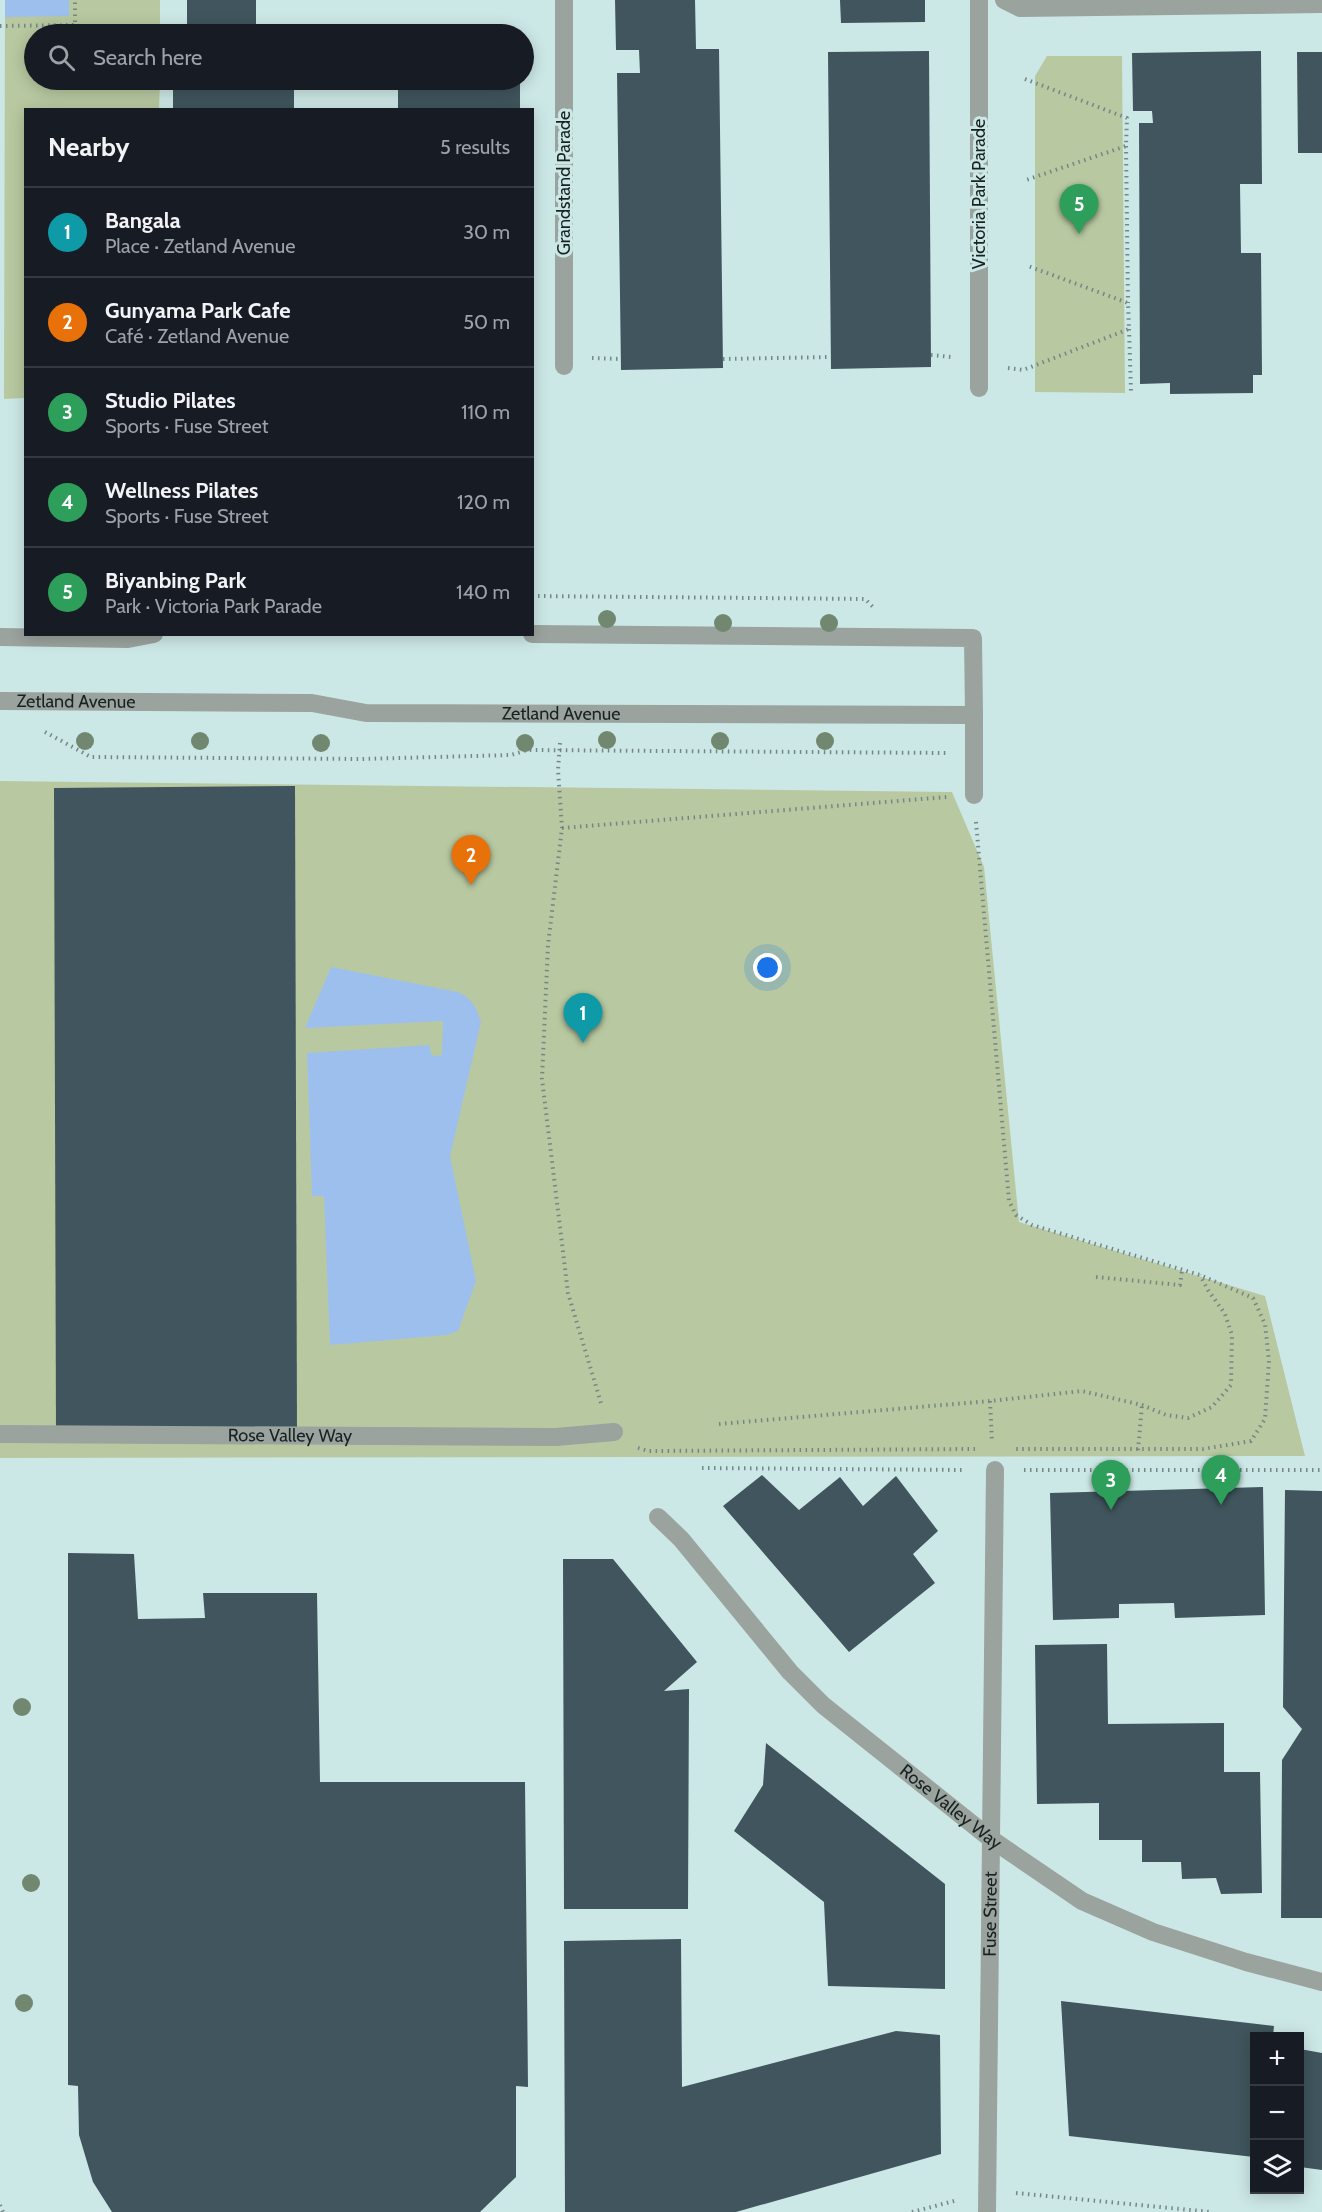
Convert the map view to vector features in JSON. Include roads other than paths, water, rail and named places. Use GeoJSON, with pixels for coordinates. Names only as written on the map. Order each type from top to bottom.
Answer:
{"type":"FeatureCollection","features":[{"type":"Feature","properties":{"kind":"street","name":"Grandstand Parade"},"geometry":{"type":"LineString","coordinates":[[564,0],[564,366]]}},
{"type":"Feature","properties":{"kind":"street","name":"Victoria Park Parade"},"geometry":{"type":"LineString","coordinates":[[979,0],[979,388]]}},
{"type":"Feature","properties":{"kind":"street"},"geometry":{"type":"LineString","coordinates":[[1004,0],[1020,8],[1322,4]]}},
{"type":"Feature","properties":{"kind":"street"},"geometry":{"type":"LineString","coordinates":[[534,634],[973,638],[974,795]]}},
{"type":"Feature","properties":{"kind":"street"},"geometry":{"type":"LineString","coordinates":[[0,637],[128,639],[144,636]]}},
{"type":"Feature","properties":{"kind":"street","name":"Zetland Avenue"},"geometry":{"type":"LineString","coordinates":[[0,701],[312,703],[366,713],[974,715]]}},
{"type":"Feature","properties":{"kind":"street","name":"Rose Valley Way"},"geometry":{"type":"LineString","coordinates":[[0,1434],[579,1436],[614,1432]]}},
{"type":"Feature","properties":{"kind":"street","name":"Fuse Street"},"geometry":{"type":"LineString","coordinates":[[987,2212],[995,1470]]}},
{"type":"Feature","properties":{"kind":"street","name":"Rose Valley Way"},"geometry":{"type":"LineString","coordinates":[[658,1517],[681,1539],[790,1671],[823,1705],[991,1839],[1082,1901],[1142,1928],[1246,1962],[1322,1982]]}},
{"type":"Feature","properties":{"kind":"water"},"geometry":{"type":"Polygon","coordinates":[[[5,0],[69,0],[69,16],[5,17],[5,0]]]}},
{"type":"Feature","properties":{"kind":"water"},"geometry":{"type":"Polygon","coordinates":[[[331,967],[458,992],[473,1004],[481,1022],[450,1156],[476,1281],[458,1331],[447,1335],[330,1345],[324,1196],[312,1196],[307,1053],[429,1045],[432,1056],[442,1055],[443,1021],[305,1028],[331,967]]]}},
{"type":"Feature","properties":{"kind":"place","name":"Biyanbing Park"},"geometry":{"type":"Point","coordinates":[1079,234]}},
{"type":"Feature","properties":{"kind":"place","name":"Gunyama Park Cafe"},"geometry":{"type":"Point","coordinates":[471,885]}},
{"type":"Feature","properties":{"kind":"place","name":"Bangala"},"geometry":{"type":"Point","coordinates":[583,1043]}},
{"type":"Feature","properties":{"kind":"place","name":"Wellness Pilates"},"geometry":{"type":"Point","coordinates":[1221,1505]}},
{"type":"Feature","properties":{"kind":"place","name":"Studio Pilates"},"geometry":{"type":"Point","coordinates":[1111,1510]}}]}
